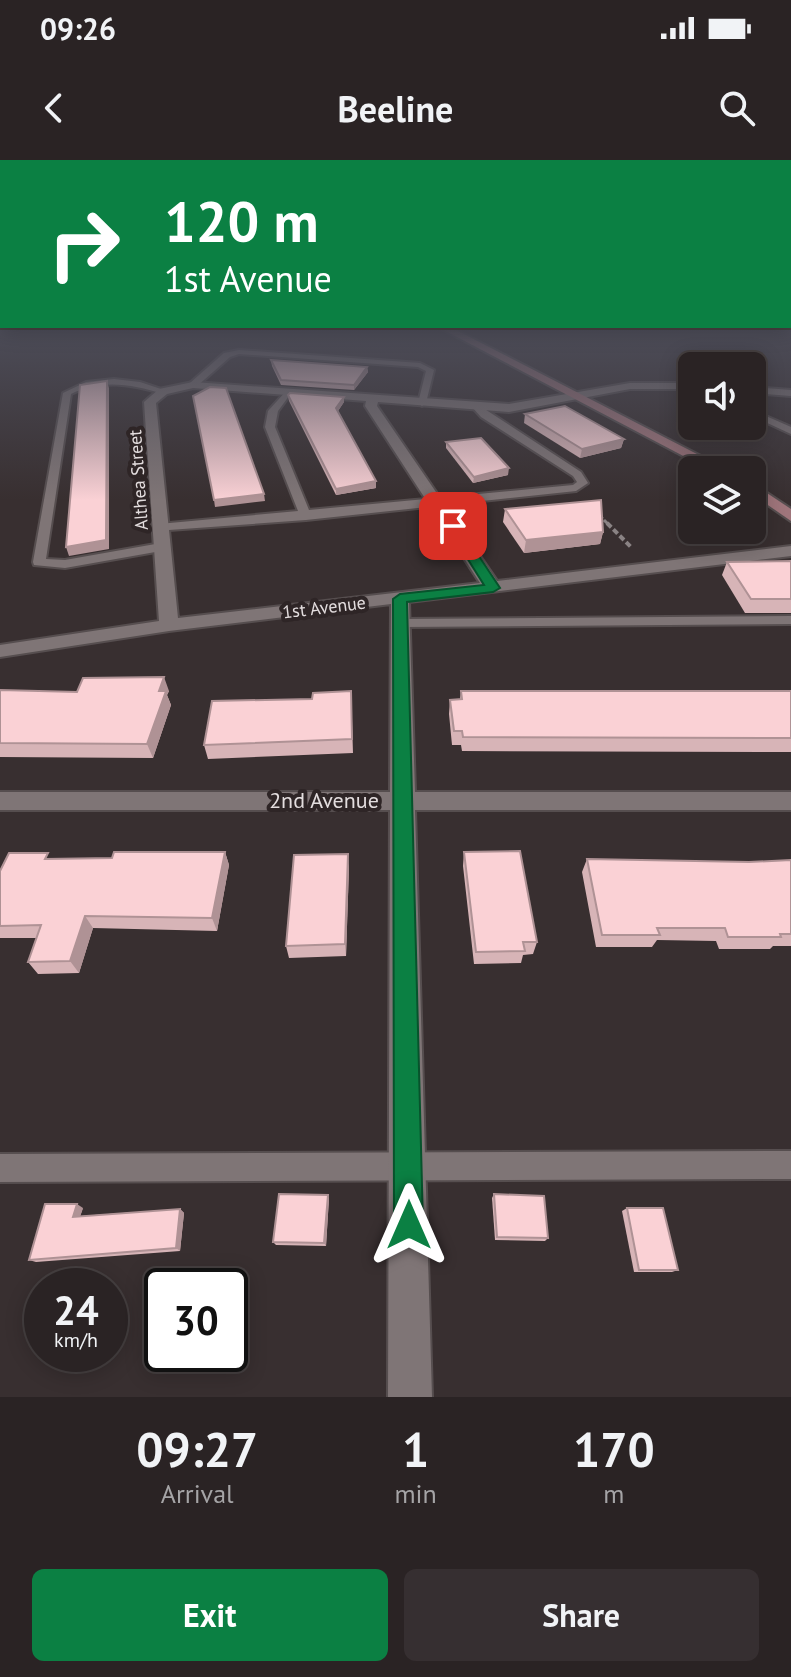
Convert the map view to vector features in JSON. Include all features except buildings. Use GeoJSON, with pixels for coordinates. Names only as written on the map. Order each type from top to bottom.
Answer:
{"type":"FeatureCollection","features":[{"type":"Feature","properties":{"kind":"street"},"geometry":{"type":"LineString","coordinates":[[163,391],[193,385],[509,408],[630,386],[678,386]]}},
{"type":"Feature","properties":{"kind":"street"},"geometry":{"type":"LineString","coordinates":[[554,385],[694,456]]}},
{"type":"Feature","properties":{"kind":"street","name":"Althea Street"},"geometry":{"type":"LineString","coordinates":[[163,391],[150,402],[169,625]]}},
{"type":"Feature","properties":{"kind":"street"},"geometry":{"type":"LineString","coordinates":[[766,391],[791,393]]}},
{"type":"Feature","properties":{"kind":"street"},"geometry":{"type":"LineString","coordinates":[[373,399],[371,406],[493,588]]}},
{"type":"Feature","properties":{"kind":"street"},"geometry":{"type":"LineString","coordinates":[[766,497],[791,516]]}},
{"type":"Feature","properties":{"kind":"street","name":"1st Avenue"},"geometry":{"type":"LineString","coordinates":[[0,651],[169,625],[400,611],[493,588],[791,551]]}},
{"type":"Feature","properties":{"kind":"street"},"geometry":{"type":"LineString","coordinates":[[400,611],[405,799],[410,1397]]}},
{"type":"Feature","properties":{"kind":"street","name":"2nd Avenue"},"geometry":{"type":"LineString","coordinates":[[0,801],[791,801]]}},
{"type":"Feature","properties":{"kind":"lane"},"geometry":{"type":"LineString","coordinates":[[95,385],[67,393],[39,562],[65,564],[161,547]]}},
{"type":"Feature","properties":{"kind":"lane"},"geometry":{"type":"LineString","coordinates":[[131,385],[163,391]]}},
{"type":"Feature","properties":{"kind":"lane"},"geometry":{"type":"LineString","coordinates":[[422,403],[426,385]]}},
{"type":"Feature","properties":{"kind":"lane"},"geometry":{"type":"LineString","coordinates":[[288,392],[273,411],[270,427],[306,516]]}},
{"type":"Feature","properties":{"kind":"lane"},"geometry":{"type":"LineString","coordinates":[[159,528],[573,488],[583,483],[577,474],[484,415],[477,407]]}},
{"type":"Feature","properties":{"kind":"lane"},"geometry":{"type":"LineString","coordinates":[[766,419],[791,431]]}},
{"type":"Feature","properties":{"kind":"lane"},"geometry":{"type":"LineString","coordinates":[[400,611],[791,620]]}},
{"type":"Feature","properties":{"kind":"lane"},"geometry":{"type":"LineString","coordinates":[[0,1168],[791,1165]]}},
{"type":"Feature","properties":{"kind":"path"},"geometry":{"type":"LineString","coordinates":[[573,488],[652,568]]}},
{"type":"Feature","properties":{"kind":"route"},"geometry":{"type":"LineString","coordinates":[[409,1225],[400,599],[493,588],[453,526]]}}]}
